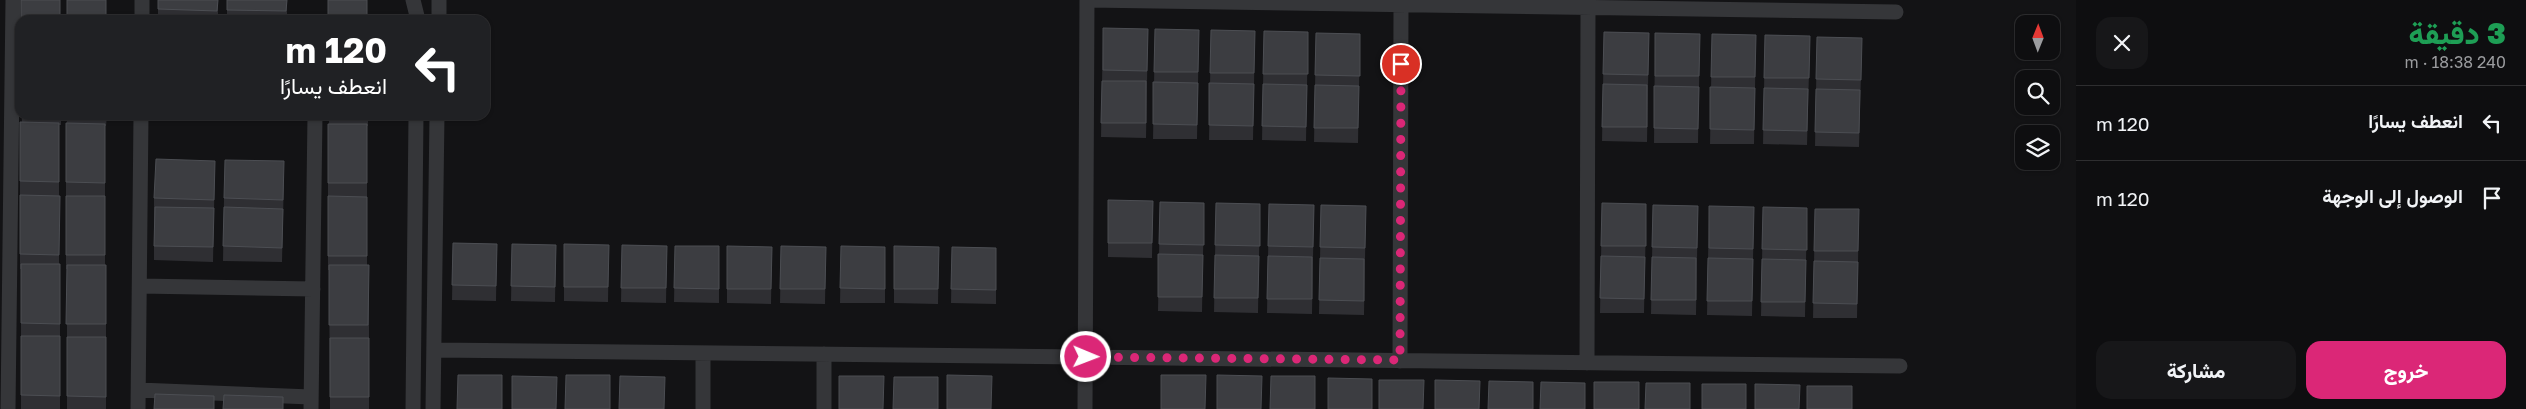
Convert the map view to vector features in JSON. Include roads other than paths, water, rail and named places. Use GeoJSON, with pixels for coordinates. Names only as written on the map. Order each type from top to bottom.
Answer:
{"type":"FeatureCollection","features":[{"type":"Feature","properties":{"kind":"street"},"geometry":{"type":"LineString","coordinates":[[8,409],[5,285],[6,57],[13,0]]}},
{"type":"Feature","properties":{"kind":"street"},"geometry":{"type":"LineString","coordinates":[[142,0],[142,15]]}},
{"type":"Feature","properties":{"kind":"street"},"geometry":{"type":"LineString","coordinates":[[413,0],[417,15]]}},
{"type":"Feature","properties":{"kind":"street"},"geometry":{"type":"LineString","coordinates":[[439,0],[439,15]]}},
{"type":"Feature","properties":{"kind":"street"},"geometry":{"type":"LineString","coordinates":[[1085,409],[1088,0],[1896,12]]}},
{"type":"Feature","properties":{"kind":"street"},"geometry":{"type":"LineString","coordinates":[[1400,360],[1401,5]]}},
{"type":"Feature","properties":{"kind":"street"},"geometry":{"type":"LineString","coordinates":[[1587,363],[1588,8]]}},
{"type":"Feature","properties":{"kind":"street"},"geometry":{"type":"LineString","coordinates":[[138,409],[141,120]]}},
{"type":"Feature","properties":{"kind":"street"},"geometry":{"type":"LineString","coordinates":[[139,390],[311,403],[315,120]]}},
{"type":"Feature","properties":{"kind":"street"},"geometry":{"type":"LineString","coordinates":[[413,409],[416,120]]}},
{"type":"Feature","properties":{"kind":"street"},"geometry":{"type":"LineString","coordinates":[[433,409],[438,120]]}},
{"type":"Feature","properties":{"kind":"street"},"geometry":{"type":"LineString","coordinates":[[140,286],[313,289]]}},
{"type":"Feature","properties":{"kind":"street"},"geometry":{"type":"LineString","coordinates":[[434,350],[1900,366]]}},
{"type":"Feature","properties":{"kind":"street"},"geometry":{"type":"LineString","coordinates":[[703,352],[703,409]]}},
{"type":"Feature","properties":{"kind":"street"},"geometry":{"type":"LineString","coordinates":[[824,354],[824,409]]}}]}
